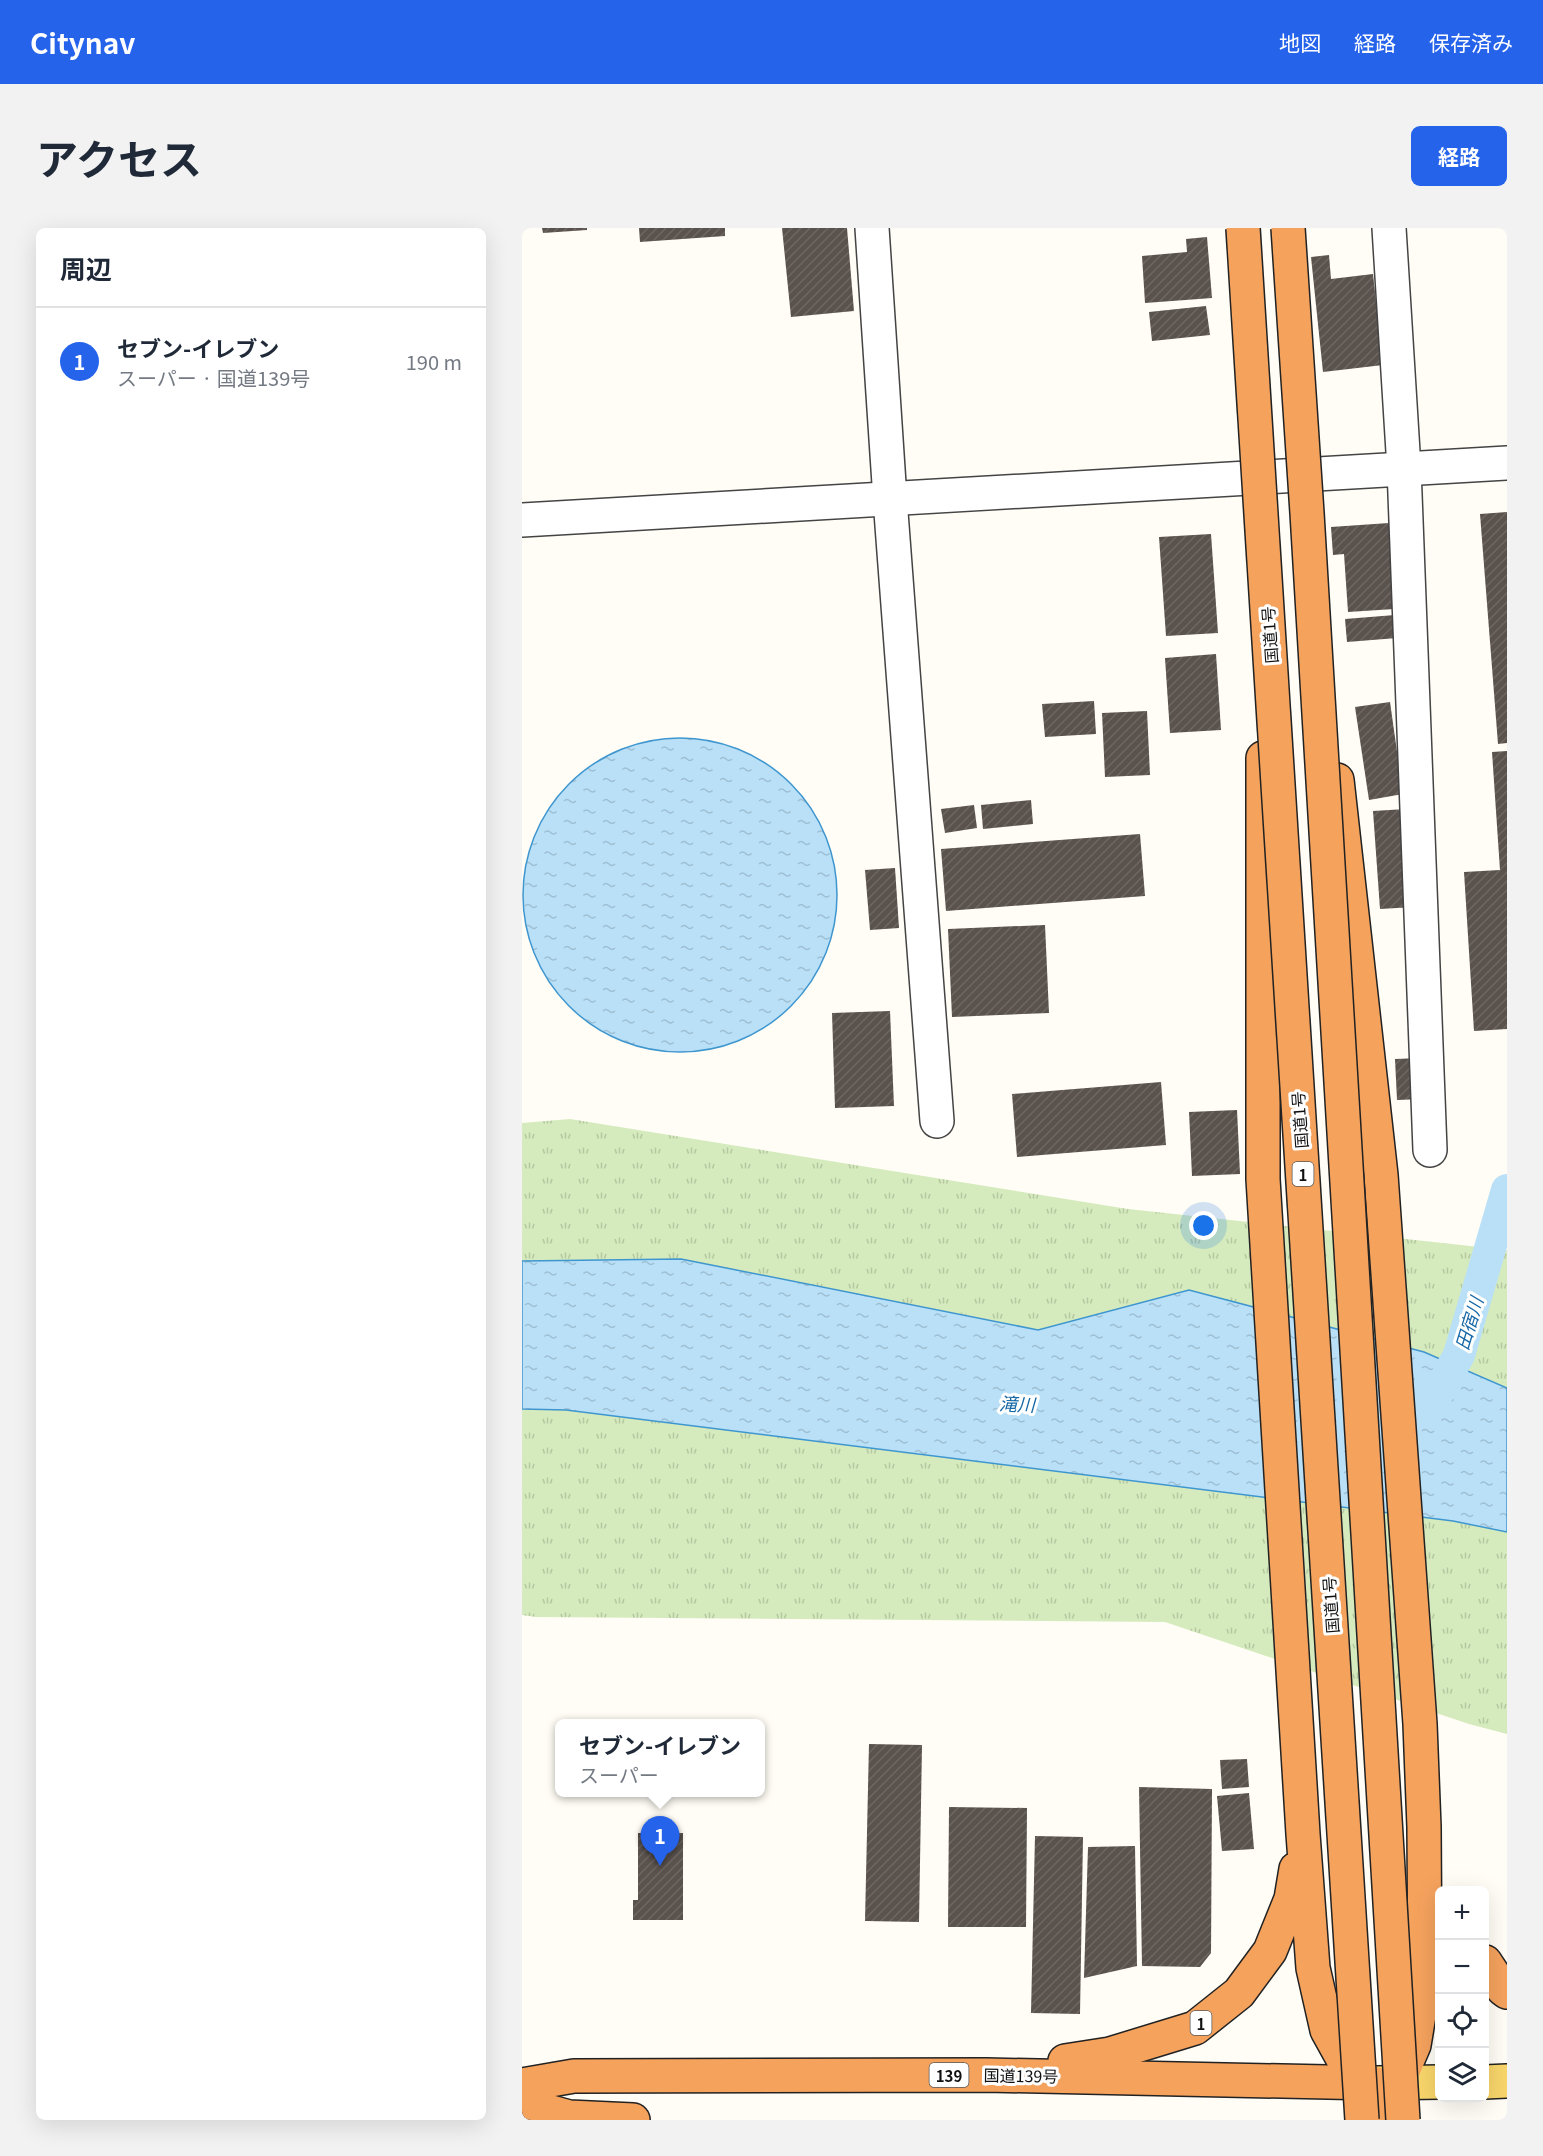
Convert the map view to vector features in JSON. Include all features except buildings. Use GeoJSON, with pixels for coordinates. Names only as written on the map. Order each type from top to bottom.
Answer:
{"type":"FeatureCollection","features":[{"type":"Feature","properties":{"kind":"highway","name":"国道1号"},"geometry":{"type":"LineString","coordinates":[[1243,228],[1262,521],[1380,2107]]}},
{"type":"Feature","properties":{"kind":"highway"},"geometry":{"type":"LineString","coordinates":[[1288,228],[1307,513],[1380,2107]]}},
{"type":"Feature","properties":{"kind":"highway"},"geometry":{"type":"LineString","coordinates":[[1307,513],[1381,1174],[1420,1724],[1424,1827],[1425,1979],[1413,2045],[1380,2107]]}},
{"type":"Feature","properties":{"kind":"highway","name":"1"},"geometry":{"type":"LineString","coordinates":[[1262,521],[1263,1179],[1303,1834],[1313,1968],[1327,2030],[1380,2107]]}},
{"type":"Feature","properties":{"kind":"highway"},"geometry":{"type":"LineString","coordinates":[[1424,1827],[1447,1886]]}},
{"type":"Feature","properties":{"kind":"highway","name":"1"},"geometry":{"type":"LineString","coordinates":[[986,2074],[1110,2054],[1195,2028],[1239,1993],[1270,1951],[1291,1899],[1303,1834]]}},
{"type":"Feature","properties":{"kind":"highway"},"geometry":{"type":"LineString","coordinates":[[1489,1968],[1507,1992]]}},
{"type":"Feature","properties":{"kind":"highway","name":"国道139号"},"geometry":{"type":"LineString","coordinates":[[522,2085],[574,2076],[986,2074],[1380,2107]]}},
{"type":"Feature","properties":{"kind":"highway"},"geometry":{"type":"LineString","coordinates":[[522,2104],[569,2118],[633,2120]]}},
{"type":"Feature","properties":{"kind":"main road"},"geometry":{"type":"LineString","coordinates":[[1489,2082],[1507,2081]]}},
{"type":"Feature","properties":{"kind":"main road"},"geometry":{"type":"LineString","coordinates":[[1380,2107],[1435,2084]]}},
{"type":"Feature","properties":{"kind":"street"},"geometry":{"type":"LineString","coordinates":[[872,228],[890,499],[938,1121]]}},
{"type":"Feature","properties":{"kind":"street"},"geometry":{"type":"LineString","coordinates":[[1389,228],[1404,468],[1430,1150]]}},
{"type":"Feature","properties":{"kind":"street"},"geometry":{"type":"LineString","coordinates":[[522,520],[1507,463]]}},
{"type":"Feature","properties":{"kind":"green space"},"geometry":{"type":"Polygon","coordinates":[[[570,1119],[1128,1209],[1507,1250],[1507,1734],[1469,1724],[1165,1622],[536,1617],[522,1615],[522,1123],[570,1119]]]}},
{"type":"Feature","properties":{"kind":"water"},"geometry":{"type":"Polygon","coordinates":[[[680,738],[711,741],[740,750],[767,765],[791,784],[810,808],[825,835],[834,864],[837,895],[834,926],[825,955],[810,982],[791,1006],[767,1025],[740,1040],[711,1049],[680,1052],[649,1049],[620,1040],[593,1025],[569,1006],[550,982],[535,955],[526,926],[523,895],[526,864],[535,835],[550,808],[569,784],[593,765],[620,750],[649,741],[680,738]]]}},
{"type":"Feature","properties":{"kind":"water","name":"滝川"},"geometry":{"type":"Polygon","coordinates":[[[681,1259],[1038,1330],[1189,1290],[1424,1352],[1507,1388],[1507,1532],[1453,1521],[566,1410],[522,1409],[522,1261],[681,1259]]]}},
{"type":"Feature","properties":{"kind":"waterway","name":"田宿川"},"geometry":{"type":"LineString","coordinates":[[1432,1403],[1459,1355],[1507,1190]]}},
{"type":"Feature","properties":{"kind":"place","name":"セブン-イレブン"},"geometry":{"type":"Point","coordinates":[660,1866]}}]}
